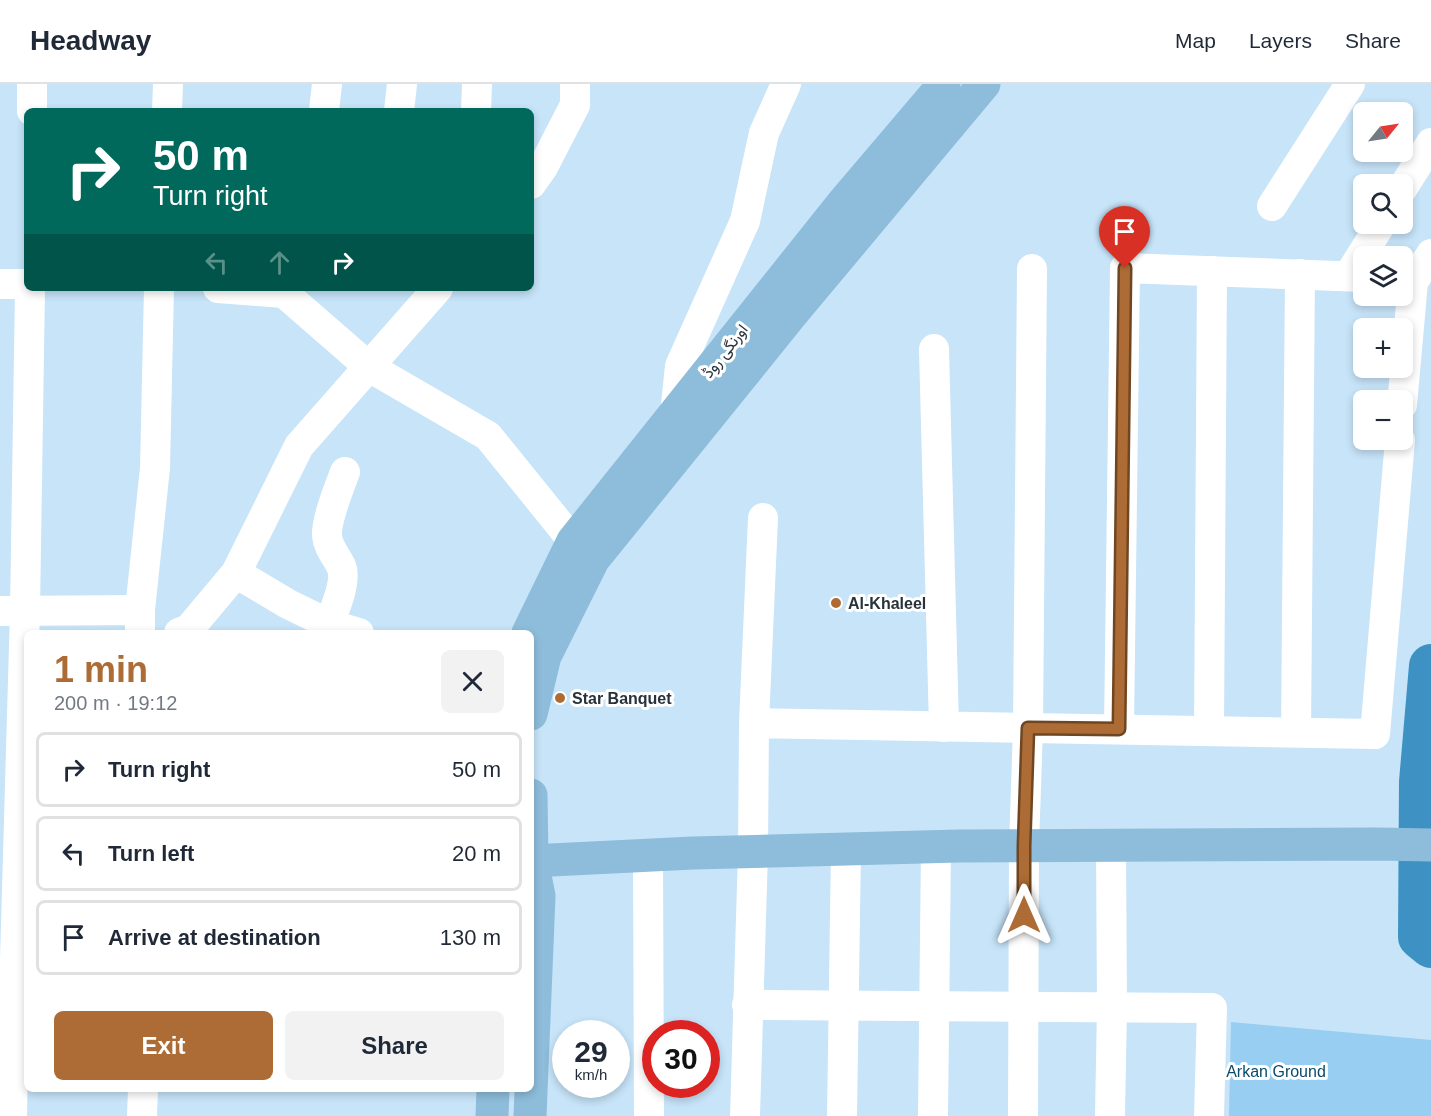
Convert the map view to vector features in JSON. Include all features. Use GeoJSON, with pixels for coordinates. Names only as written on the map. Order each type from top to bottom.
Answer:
{"type":"FeatureCollection","features":[{"type":"Feature","properties":{"kind":"main road","name":"اورنگی روڈ"},"geometry":{"type":"LineString","coordinates":[[529,630],[573,541],[842,204],[944,84]]}},
{"type":"Feature","properties":{"kind":"main road"},"geometry":{"type":"LineString","coordinates":[[534,702],[545,656],[593,560],[790,315],[984,84]]}},
{"type":"Feature","properties":{"kind":"main road"},"geometry":{"type":"LineString","coordinates":[[534,861],[936,847],[1431,845]]}},
{"type":"Feature","properties":{"kind":"main road"},"geometry":{"type":"LineString","coordinates":[[534,871],[539,896],[534,1018]]}},
{"type":"Feature","properties":{"kind":"main road"},"geometry":{"type":"LineString","coordinates":[[492,1116],[493,1092]]}},
{"type":"Feature","properties":{"kind":"main road"},"geometry":{"type":"LineString","coordinates":[[530,1116],[531,1092]]}},
{"type":"Feature","properties":{"kind":"street"},"geometry":{"type":"LineString","coordinates":[[32,84],[32,108]]}},
{"type":"Feature","properties":{"kind":"street"},"geometry":{"type":"LineString","coordinates":[[167,108],[168,84]]}},
{"type":"Feature","properties":{"kind":"street"},"geometry":{"type":"LineString","coordinates":[[324,108],[327,84]]}},
{"type":"Feature","properties":{"kind":"street"},"geometry":{"type":"LineString","coordinates":[[399,108],[402,84]]}},
{"type":"Feature","properties":{"kind":"street"},"geometry":{"type":"LineString","coordinates":[[476,108],[477,84]]}},
{"type":"Feature","properties":{"kind":"street"},"geometry":{"type":"LineString","coordinates":[[534,180],[575,105],[575,84]]}},
{"type":"Feature","properties":{"kind":"street"},"geometry":{"type":"LineString","coordinates":[[675,414],[680,366],[745,221],[764,133],[786,84]]}},
{"type":"Feature","properties":{"kind":"street"},"geometry":{"type":"LineString","coordinates":[[1272,206],[1350,84]]}},
{"type":"Feature","properties":{"kind":"street"},"geometry":{"type":"LineString","coordinates":[[1411,174],[1431,143]]}},
{"type":"Feature","properties":{"kind":"street"},"geometry":{"type":"LineString","coordinates":[[1413,275],[1431,254]]}},
{"type":"Feature","properties":{"kind":"street"},"geometry":{"type":"LineString","coordinates":[[1119,729],[1125,268],[1353,276]]}},
{"type":"Feature","properties":{"kind":"street"},"geometry":{"type":"LineString","coordinates":[[1023,1116],[1024,846],[1028,728],[1032,269]]}},
{"type":"Feature","properties":{"kind":"street"},"geometry":{"type":"LineString","coordinates":[[1209,731],[1212,271]]}},
{"type":"Feature","properties":{"kind":"street"},"geometry":{"type":"LineString","coordinates":[[1296,732],[1300,274]]}},
{"type":"Feature","properties":{"kind":"street"},"geometry":{"type":"LineString","coordinates":[[0,284],[24,286]]}},
{"type":"Feature","properties":{"kind":"street"},"geometry":{"type":"LineString","coordinates":[[12,1116],[14,959],[12,611],[28,291]]}},
{"type":"Feature","properties":{"kind":"street"},"geometry":{"type":"LineString","coordinates":[[12,611],[140,622],[155,468],[159,291]]}},
{"type":"Feature","properties":{"kind":"street"},"geometry":{"type":"LineString","coordinates":[[258,291],[298,296],[369,367],[488,436],[573,541]]}},
{"type":"Feature","properties":{"kind":"street"},"geometry":{"type":"LineString","coordinates":[[186,630],[236,573],[299,446],[435,291]]}},
{"type":"Feature","properties":{"kind":"street"},"geometry":{"type":"LineString","coordinates":[[1403,390],[1407,306]]}},
{"type":"Feature","properties":{"kind":"street"},"geometry":{"type":"LineString","coordinates":[[934,349],[944,727]]}},
{"type":"Feature","properties":{"kind":"street"},"geometry":{"type":"LineString","coordinates":[[754,723],[1375,734],[1399,450]]}},
{"type":"Feature","properties":{"kind":"street"},"geometry":{"type":"LineString","coordinates":[[236,573],[327,628],[344,579],[341,567],[332,553],[327,535],[332,508],[345,472]]}},
{"type":"Feature","properties":{"kind":"street"},"geometry":{"type":"LineString","coordinates":[[745,1116],[753,852],[754,723],[763,518]]}},
{"type":"Feature","properties":{"kind":"street"},"geometry":{"type":"LineString","coordinates":[[1110,1116],[1111,846]]}},
{"type":"Feature","properties":{"kind":"street"},"geometry":{"type":"LineString","coordinates":[[933,1116],[936,847]]}},
{"type":"Feature","properties":{"kind":"street"},"geometry":{"type":"LineString","coordinates":[[842,1116],[846,849]]}},
{"type":"Feature","properties":{"kind":"street"},"geometry":{"type":"LineString","coordinates":[[648,856],[649,1116]]}},
{"type":"Feature","properties":{"kind":"street"},"geometry":{"type":"LineString","coordinates":[[747,1005],[1212,1008],[1209,1116]]}},
{"type":"Feature","properties":{"kind":"street"},"geometry":{"type":"LineString","coordinates":[[142,1116],[144,1092]]}},
{"type":"Feature","properties":{"kind":"green space","name":"Arkan Ground"},"geometry":{"type":"Polygon","coordinates":[[[1231,1022],[1431,1040],[1431,1116],[1229,1116],[1231,1022]]]}},
{"type":"Feature","properties":{"kind":"waterway"},"geometry":{"type":"LineString","coordinates":[[1431,666],[1421,782],[1420,937],[1431,946]]}},
{"type":"Feature","properties":{"kind":"place","name":"Al-Khaleel"},"geometry":{"type":"Point","coordinates":[836,603]}},
{"type":"Feature","properties":{"kind":"place","name":"Star Banquet"},"geometry":{"type":"Point","coordinates":[560,698]}},
{"type":"Feature","properties":{"kind":"route"},"geometry":{"type":"LineString","coordinates":[[1024,915],[1028,728],[1119,729],[1125,268]]}}]}
